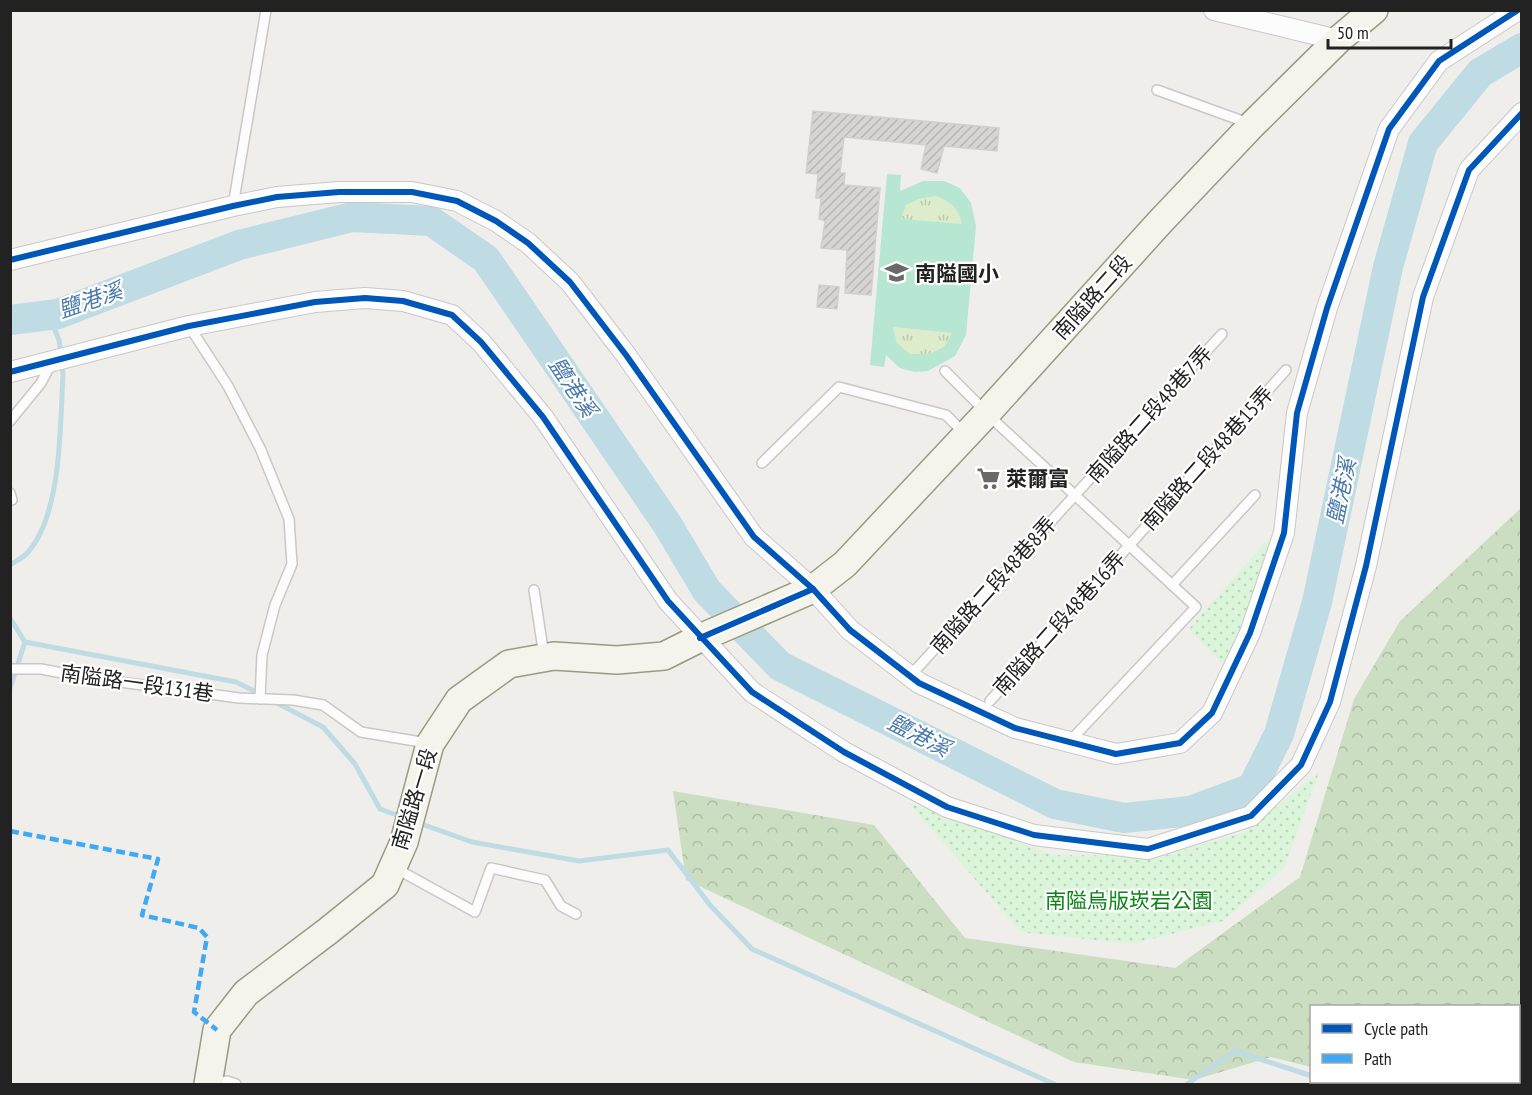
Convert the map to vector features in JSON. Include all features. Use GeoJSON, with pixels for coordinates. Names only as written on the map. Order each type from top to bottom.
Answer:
{"type":"FeatureCollection","features":[{"type":"Feature","properties":{"kind":"street"},"geometry":{"type":"LineString","coordinates":[[1214,10],[1338,40]]}},
{"type":"Feature","properties":{"kind":"street","name":"南隘路二段"},"geometry":{"type":"LineString","coordinates":[[700,638],[813,589],[845,564],[1252,125],[1338,40],[1374,10]]}},
{"type":"Feature","properties":{"kind":"street"},"geometry":{"type":"LineString","coordinates":[[10,260],[277,197],[339,192],[412,192],[457,201],[496,221],[528,243],[570,282],[626,354],[754,537],[813,589],[850,630],[919,683],[1015,728],[1116,754],[1180,743],[1212,713],[1250,633],[1284,533],[1297,413],[1327,308],[1389,129],[1439,61],[1518,10]]}},
{"type":"Feature","properties":{"kind":"street"},"geometry":{"type":"LineString","coordinates":[[10,372],[189,326],[315,302],[365,298],[403,301],[452,315],[481,342],[543,417],[668,601],[752,692],[844,752],[947,807],[1034,835],[1148,849],[1251,816],[1301,765],[1330,702],[1366,566],[1423,297],[1469,170],[1521,113]]}},
{"type":"Feature","properties":{"kind":"street","name":"南隘路一段"},"geometry":{"type":"LineString","coordinates":[[208,1084],[218,1030],[246,993],[328,932],[385,885],[404,842],[430,744],[459,700],[509,663],[554,656],[617,660],[664,656],[700,638]]}},
{"type":"Feature","properties":{"kind":"lane"},"geometry":{"type":"LineString","coordinates":[[233,206],[266,10]]}},
{"type":"Feature","properties":{"kind":"lane"},"geometry":{"type":"LineString","coordinates":[[1157,90],[1252,125]]}},
{"type":"Feature","properties":{"kind":"lane"},"geometry":{"type":"LineString","coordinates":[[189,326],[228,386],[260,448],[289,519],[292,564],[275,606],[262,655],[260,699]]}},
{"type":"Feature","properties":{"kind":"lane","name":"南隘路二段48巷7弄"},"geometry":{"type":"LineString","coordinates":[[1076,494],[1222,334]]}},
{"type":"Feature","properties":{"kind":"lane"},"geometry":{"type":"LineString","coordinates":[[10,421],[62,359]]}},
{"type":"Feature","properties":{"kind":"lane"},"geometry":{"type":"LineString","coordinates":[[945,370],[987,413],[1196,607],[1069,742]]}},
{"type":"Feature","properties":{"kind":"lane","name":"南隘路二段48巷15弄"},"geometry":{"type":"LineString","coordinates":[[1128,545],[1286,370]]}},
{"type":"Feature","properties":{"kind":"lane"},"geometry":{"type":"LineString","coordinates":[[762,464],[839,387],[946,416],[966,435]]}},
{"type":"Feature","properties":{"kind":"lane","name":"南隘路二段48巷8弄"},"geometry":{"type":"LineString","coordinates":[[910,676],[1076,494]]}},
{"type":"Feature","properties":{"kind":"lane"},"geometry":{"type":"LineString","coordinates":[[1172,585],[1255,495]]}},
{"type":"Feature","properties":{"kind":"lane","name":"南隘路二段48巷16弄"},"geometry":{"type":"LineString","coordinates":[[990,701],[1128,545]]}},
{"type":"Feature","properties":{"kind":"lane"},"geometry":{"type":"LineString","coordinates":[[534,590],[545,657]]}},
{"type":"Feature","properties":{"kind":"lane","name":"南隘路一段131巷"},"geometry":{"type":"LineString","coordinates":[[12,667],[41,669],[82,677],[239,698],[293,700],[323,705],[362,732],[430,744]]}},
{"type":"Feature","properties":{"kind":"lane"},"geometry":{"type":"LineString","coordinates":[[393,867],[475,912],[491,868],[545,880],[561,906],[576,914]]}},
{"type":"Feature","properties":{"kind":"lane"},"geometry":{"type":"LineString","coordinates":[[208,1084],[227,1081],[236,1084]]}},
{"type":"Feature","properties":{"kind":"green space"},"geometry":{"type":"Polygon","coordinates":[[[887,174],[901,175],[900,191],[923,181],[944,181],[960,188],[971,203],[976,226],[966,335],[955,356],[928,371],[915,372],[900,368],[886,355],[884,367],[870,365],[887,174]],[[936,196],[919,199],[906,205],[901,219],[962,224],[954,206],[936,196]],[[893,327],[897,343],[910,354],[929,354],[944,347],[952,333],[893,327]]]}},
{"type":"Feature","properties":{"kind":"green space"},"geometry":{"type":"Polygon","coordinates":[[[936,196],[954,206],[963,225],[901,219],[906,205],[919,199],[936,196]]]}},
{"type":"Feature","properties":{"kind":"green space"},"geometry":{"type":"Polygon","coordinates":[[[892,327],[952,333],[945,347],[929,354],[910,354],[897,343],[892,327]]]}},
{"type":"Feature","properties":{"kind":"green space"},"geometry":{"type":"Polygon","coordinates":[[[1521,508],[1521,1084],[1372,1083],[1520,1083],[1520,1005],[1310,1005],[1310,1067],[1271,1057],[1194,1080],[1074,1062],[686,880],[673,791],[874,825],[965,938],[1175,968],[1300,877],[1354,699],[1400,621],[1521,508]]]}},
{"type":"Feature","properties":{"kind":"green space"},"geometry":{"type":"Polygon","coordinates":[[[1270,537],[1251,606],[1226,667],[1189,629],[1270,537]]]}},
{"type":"Feature","properties":{"kind":"green space","name":"南隘烏版崁岩公園"},"geometry":{"type":"Polygon","coordinates":[[[1319,772],[1284,868],[1223,921],[1132,944],[1021,932],[908,802],[1053,855],[1163,856],[1245,832],[1319,772]]]}},
{"type":"Feature","properties":{"kind":"building"},"geometry":{"type":"Polygon","coordinates":[[[813,111],[999,128],[997,151],[944,146],[937,173],[921,169],[926,145],[844,137],[840,173],[845,173],[844,185],[880,188],[871,295],[845,293],[847,250],[821,248],[825,221],[819,219],[821,198],[816,198],[818,174],[806,173],[813,111]]]}},
{"type":"Feature","properties":{"kind":"building"},"geometry":{"type":"Polygon","coordinates":[[[819,285],[839,287],[837,309],[817,307],[819,285]]]}},
{"type":"Feature","properties":{"kind":"waterway","name":"鹽港溪"},"geometry":{"type":"LineString","coordinates":[[10,320],[58,314],[239,245],[352,217],[431,221],[486,259],[667,524],[707,591],[780,666],[1055,804],[1124,818],[1190,811],[1252,788],[1279,734],[1317,602],[1388,267],[1423,143],[1480,73],[1522,48]]}},
{"type":"Feature","properties":{"kind":"waterway"},"geometry":{"type":"LineString","coordinates":[[49,315],[59,340],[61,354]]}},
{"type":"Feature","properties":{"kind":"waterway"},"geometry":{"type":"LineString","coordinates":[[10,565],[29,551],[40,534],[48,514],[60,442],[62,363]]}},
{"type":"Feature","properties":{"kind":"waterway"},"geometry":{"type":"LineString","coordinates":[[10,618],[25,642],[10,688]]}},
{"type":"Feature","properties":{"kind":"waterway"},"geometry":{"type":"LineString","coordinates":[[25,642],[236,682],[260,694]]}},
{"type":"Feature","properties":{"kind":"waterway"},"geometry":{"type":"LineString","coordinates":[[273,701],[323,727],[355,764],[380,809],[402,817]]}},
{"type":"Feature","properties":{"kind":"waterway"},"geometry":{"type":"LineString","coordinates":[[416,822],[472,842],[579,861],[668,850],[710,905],[752,949],[1054,1084]]}},
{"type":"Feature","properties":{"kind":"waterway"},"geometry":{"type":"LineString","coordinates":[[1187,1084],[1235,1051],[1310,1075]]}},
{"type":"Feature","properties":{"kind":"waterway"},"geometry":{"type":"LineString","coordinates":[[1334,1083],[1339,1084]]}},
{"type":"Feature","properties":{"kind":"marked path"},"geometry":{"type":"LineString","coordinates":[[10,831],[158,859],[142,915],[199,928],[207,937],[194,1012],[217,1030]]}},
{"type":"Feature","properties":{"kind":"cycle path"},"geometry":{"type":"LineString","coordinates":[[10,260],[277,197],[339,192],[412,192],[457,201],[496,221],[528,243],[570,282],[626,355],[754,537],[813,589],[850,630],[919,683],[1015,728],[1116,754],[1180,743],[1212,713],[1250,633],[1284,533],[1297,413],[1327,308],[1389,129],[1439,61],[1518,10]]}},
{"type":"Feature","properties":{"kind":"cycle path"},"geometry":{"type":"LineString","coordinates":[[10,372],[189,326],[315,302],[365,298],[403,301],[452,315],[481,342],[543,417],[668,601],[752,692],[844,752],[947,807],[1034,835],[1148,849],[1251,816],[1301,765],[1330,702],[1366,566],[1423,297],[1469,170],[1522,113]]}},
{"type":"Feature","properties":{"kind":"cycle path"},"geometry":{"type":"LineString","coordinates":[[700,638],[813,589]]}},
{"type":"Feature","properties":{"kind":"place","name":"南隘國小"},"geometry":{"type":"Point","coordinates":[897,273]}},
{"type":"Feature","properties":{"kind":"place","name":"萊爾富"},"geometry":{"type":"Point","coordinates":[988,478]}}]}
